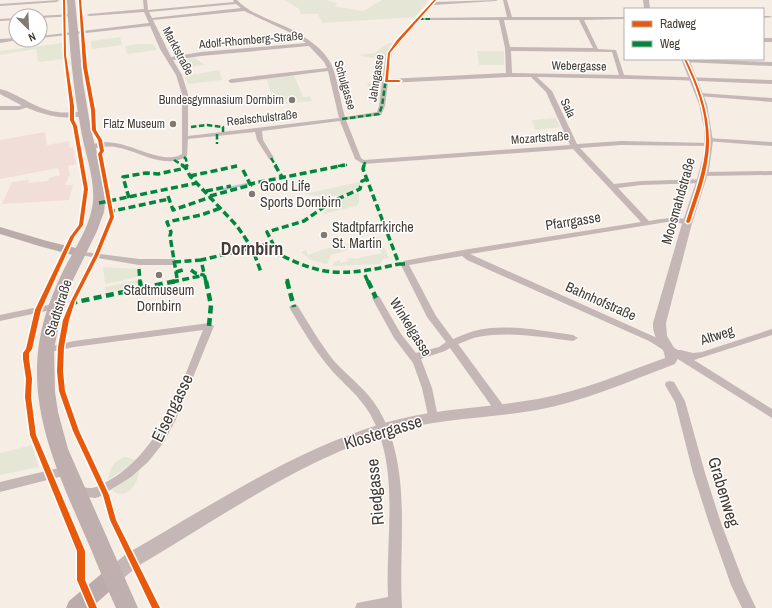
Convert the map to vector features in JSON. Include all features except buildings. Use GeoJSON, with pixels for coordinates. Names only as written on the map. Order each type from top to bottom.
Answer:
{"type":"FeatureCollection","features":[{"type":"Feature","properties":{"kind":"main road","name":"Stadtstraße"},"geometry":{"type":"LineString","coordinates":[[71,0],[73,33],[83,113],[98,188],[99,203],[96,218],[66,279],[49,329],[46,350],[45,384],[48,414],[54,436],[67,471],[127,608]]}},
{"type":"Feature","properties":{"kind":"main road"},"geometry":{"type":"LineString","coordinates":[[0,230],[43,244],[80,253]]}},
{"type":"Feature","properties":{"kind":"main road"},"geometry":{"type":"LineString","coordinates":[[76,608],[113,576]]}},
{"type":"Feature","properties":{"kind":"street","name":"Marktstraße"},"geometry":{"type":"LineString","coordinates":[[89,147],[114,144],[166,160],[182,158],[185,94],[182,80],[163,49],[151,21],[145,0]]}},
{"type":"Feature","properties":{"kind":"street"},"geometry":{"type":"LineString","coordinates":[[434,2],[496,0]]}},
{"type":"Feature","properties":{"kind":"street"},"geometry":{"type":"LineString","coordinates":[[505,0],[510,19]]}},
{"type":"Feature","properties":{"kind":"street"},"geometry":{"type":"LineString","coordinates":[[0,5],[57,1]]}},
{"type":"Feature","properties":{"kind":"street"},"geometry":{"type":"LineString","coordinates":[[89,15],[172,9],[236,2]]}},
{"type":"Feature","properties":{"kind":"street","name":"Schulgasse"},"geometry":{"type":"LineString","coordinates":[[236,2],[246,10],[297,34],[323,57],[329,65],[342,119],[358,159],[364,162],[374,162]]}},
{"type":"Feature","properties":{"kind":"street","name":"Jahngasse"},"geometry":{"type":"LineString","coordinates":[[342,119],[379,114],[382,106],[389,53],[434,2]]}},
{"type":"Feature","properties":{"kind":"street"},"geometry":{"type":"LineString","coordinates":[[48,36],[151,21],[246,10]]}},
{"type":"Feature","properties":{"kind":"street"},"geometry":{"type":"LineString","coordinates":[[48,16],[72,15]]}},
{"type":"Feature","properties":{"kind":"street"},"geometry":{"type":"LineString","coordinates":[[764,17],[770,17]]}},
{"type":"Feature","properties":{"kind":"street"},"geometry":{"type":"LineString","coordinates":[[419,19],[624,18]]}},
{"type":"Feature","properties":{"kind":"street"},"geometry":{"type":"LineString","coordinates":[[501,19],[508,49],[508,76]]}},
{"type":"Feature","properties":{"kind":"street"},"geometry":{"type":"LineString","coordinates":[[581,19],[596,50]]}},
{"type":"Feature","properties":{"kind":"street","name":"Adolf-Rhomberg-Straße"},"geometry":{"type":"LineString","coordinates":[[170,60],[201,54],[310,44]]}},
{"type":"Feature","properties":{"kind":"street"},"geometry":{"type":"LineString","coordinates":[[508,49],[614,51],[622,77]]}},
{"type":"Feature","properties":{"kind":"street"},"geometry":{"type":"LineString","coordinates":[[685,60],[772,64]]}},
{"type":"Feature","properties":{"kind":"street","name":"Moosmahdstraße"},"geometry":{"type":"LineString","coordinates":[[670,350],[660,336],[659,330],[662,313],[702,177],[708,142],[706,119],[700,95],[685,60]]}},
{"type":"Feature","properties":{"kind":"street"},"geometry":{"type":"LineString","coordinates":[[231,81],[330,69]]}},
{"type":"Feature","properties":{"kind":"street","name":"Webergasse"},"geometry":{"type":"LineString","coordinates":[[386,81],[533,76],[622,77],[772,82]]}},
{"type":"Feature","properties":{"kind":"street","name":"Sala"},"geometry":{"type":"LineString","coordinates":[[533,76],[549,92],[574,146],[647,223]]}},
{"type":"Feature","properties":{"kind":"street"},"geometry":{"type":"LineString","coordinates":[[0,91],[46,114],[58,116],[83,113]]}},
{"type":"Feature","properties":{"kind":"street"},"geometry":{"type":"LineString","coordinates":[[700,95],[772,100]]}},
{"type":"Feature","properties":{"kind":"street"},"geometry":{"type":"LineString","coordinates":[[0,108],[18,108],[29,105]]}},
{"type":"Feature","properties":{"kind":"street","name":"Realschulstraße"},"geometry":{"type":"LineString","coordinates":[[184,138],[342,119]]}},
{"type":"Feature","properties":{"kind":"street"},"geometry":{"type":"LineString","coordinates":[[254,130],[271,158]]}},
{"type":"Feature","properties":{"kind":"street","name":"Mozartstraße"},"geometry":{"type":"LineString","coordinates":[[374,162],[636,142],[772,144]]}},
{"type":"Feature","properties":{"kind":"street"},"geometry":{"type":"LineString","coordinates":[[612,187],[702,177],[772,173]]}},
{"type":"Feature","properties":{"kind":"street","name":"Pfarrgasse"},"geometry":{"type":"LineString","coordinates":[[463,252],[672,219],[688,222]]}},
{"type":"Feature","properties":{"kind":"street"},"geometry":{"type":"LineString","coordinates":[[463,252],[408,263],[405,265],[432,318],[499,408]]}},
{"type":"Feature","properties":{"kind":"street","name":"Bahnhofstraße"},"geometry":{"type":"LineString","coordinates":[[463,252],[470,258],[635,331],[670,350],[772,414]]}},
{"type":"Feature","properties":{"kind":"street"},"geometry":{"type":"LineString","coordinates":[[80,253],[139,262],[174,262]]}},
{"type":"Feature","properties":{"kind":"street","name":"Winkelgasse"},"geometry":{"type":"LineString","coordinates":[[376,298],[397,336],[418,362],[427,388],[433,417]]}},
{"type":"Feature","properties":{"kind":"street"},"geometry":{"type":"LineString","coordinates":[[0,318],[57,306]]}},
{"type":"Feature","properties":{"kind":"street","name":"Riedgasse"},"geometry":{"type":"LineString","coordinates":[[294,307],[314,342],[375,412],[382,430],[392,466],[396,502],[393,579],[395,605]]}},
{"type":"Feature","properties":{"kind":"street","name":"Eisengasse"},"geometry":{"type":"LineString","coordinates":[[46,350],[74,344],[209,326],[171,419],[160,439],[144,459],[127,474],[95,493],[76,490]]}},
{"type":"Feature","properties":{"kind":"street"},"geometry":{"type":"LineString","coordinates":[[414,357],[442,349],[451,343],[474,334],[525,332],[573,338]]}},
{"type":"Feature","properties":{"kind":"street","name":"Altweg"},"geometry":{"type":"LineString","coordinates":[[670,350],[693,357],[772,332]]}},
{"type":"Feature","properties":{"kind":"street","name":"Klostergasse"},"geometry":{"type":"LineString","coordinates":[[113,576],[132,560],[278,474],[319,454],[382,430],[433,417],[557,401],[594,390],[670,361],[672,356],[670,350]]}},
{"type":"Feature","properties":{"kind":"street","name":"Grabenweg"},"geometry":{"type":"LineString","coordinates":[[670,385],[680,401],[699,473],[715,523],[738,585],[749,608]]}},
{"type":"Feature","properties":{"kind":"street"},"geometry":{"type":"LineString","coordinates":[[0,487],[67,471]]}},
{"type":"Feature","properties":{"kind":"street"},"geometry":{"type":"LineString","coordinates":[[362,608],[395,605]]}},
{"type":"Feature","properties":{"kind":"shaded area"},"geometry":{"type":"Polygon","coordinates":[[[284,0],[326,0],[338,3],[334,6],[363,11],[382,0],[427,0],[427,3],[415,17],[322,23],[318,14],[301,14],[298,8],[284,0]]]}},
{"type":"Feature","properties":{"kind":"shaded area"},"geometry":{"type":"Polygon","coordinates":[[[120,37],[122,45],[92,49],[91,41],[120,37]]]}},
{"type":"Feature","properties":{"kind":"shaded area"},"geometry":{"type":"Polygon","coordinates":[[[62,43],[65,59],[38,62],[36,49],[0,55],[0,51],[23,48],[48,48],[48,45],[62,43]]]}},
{"type":"Feature","properties":{"kind":"shaded area"},"geometry":{"type":"Polygon","coordinates":[[[388,43],[393,43],[383,58],[372,58],[358,55],[375,53],[388,43]]]}},
{"type":"Feature","properties":{"kind":"shaded area"},"geometry":{"type":"Polygon","coordinates":[[[153,44],[157,50],[127,54],[125,46],[153,44]]]}},
{"type":"Feature","properties":{"kind":"shaded area"},"geometry":{"type":"Polygon","coordinates":[[[477,51],[504,51],[504,65],[479,65],[477,51]]]}},
{"type":"Feature","properties":{"kind":"shaded area"},"geometry":{"type":"Polygon","coordinates":[[[194,57],[205,65],[181,68],[176,60],[194,57]]]}},
{"type":"Feature","properties":{"kind":"shaded area"},"geometry":{"type":"Polygon","coordinates":[[[219,70],[222,80],[188,84],[185,76],[219,70]]]}},
{"type":"Feature","properties":{"kind":"shaded area"},"geometry":{"type":"Polygon","coordinates":[[[294,75],[303,97],[310,96],[312,101],[275,105],[267,80],[255,81],[255,80],[294,75]]]}},
{"type":"Feature","properties":{"kind":"shaded area"},"geometry":{"type":"Polygon","coordinates":[[[382,82],[380,100],[374,100],[367,83],[382,82]]]}},
{"type":"Feature","properties":{"kind":"shaded area"},"geometry":{"type":"Polygon","coordinates":[[[556,118],[560,127],[535,130],[532,120],[556,118]]]}},
{"type":"Feature","properties":{"kind":"shaded area"},"geometry":{"type":"Polygon","coordinates":[[[45,132],[47,145],[69,141],[70,148],[73,147],[76,164],[68,166],[70,174],[65,185],[73,185],[69,200],[2,204],[12,182],[29,180],[28,183],[48,181],[49,178],[60,175],[58,168],[0,179],[0,140],[45,132]]]}},
{"type":"Feature","properties":{"kind":"shaded area"},"geometry":{"type":"Polygon","coordinates":[[[360,182],[360,187],[347,194],[319,196],[304,194],[360,182]]]}},
{"type":"Feature","properties":{"kind":"shaded area"},"geometry":{"type":"Polygon","coordinates":[[[359,192],[359,203],[356,206],[323,214],[331,204],[359,192]]]}},
{"type":"Feature","properties":{"kind":"shaded area"},"geometry":{"type":"Polygon","coordinates":[[[380,237],[383,244],[378,246],[375,242],[347,248],[348,250],[331,255],[327,264],[311,260],[301,252],[306,250],[308,255],[324,249],[380,237]]]}},
{"type":"Feature","properties":{"kind":"shaded area"},"geometry":{"type":"Polygon","coordinates":[[[384,247],[389,258],[383,259],[380,264],[333,266],[334,262],[340,260],[340,263],[348,261],[347,259],[382,253],[379,248],[384,247]]]}},
{"type":"Feature","properties":{"kind":"shaded area"},"geometry":{"type":"Polygon","coordinates":[[[103,267],[137,269],[138,277],[105,284],[103,267]]]}},
{"type":"Feature","properties":{"kind":"shaded area"},"geometry":{"type":"Polygon","coordinates":[[[138,280],[139,285],[106,292],[105,287],[138,280]]]}},
{"type":"Feature","properties":{"kind":"shaded area"},"geometry":{"type":"Polygon","coordinates":[[[32,445],[39,467],[0,475],[0,453],[32,445]]]}},
{"type":"Feature","properties":{"kind":"shaded area"},"geometry":{"type":"Polygon","coordinates":[[[125,457],[134,459],[136,462],[108,480],[115,462],[125,457]]]}},
{"type":"Feature","properties":{"kind":"shaded area"},"geometry":{"type":"Polygon","coordinates":[[[139,468],[138,479],[132,489],[122,494],[112,490],[139,468]]]}},
{"type":"Feature","properties":{"kind":"waterway"},"geometry":{"type":"LineString","coordinates":[[224,189],[248,184]]}},
{"type":"Feature","properties":{"kind":"marked path"},"geometry":{"type":"LineString","coordinates":[[419,19],[430,19]]}},
{"type":"Feature","properties":{"kind":"marked path"},"geometry":{"type":"LineString","coordinates":[[342,119],[379,114],[382,106],[386,78]]}},
{"type":"Feature","properties":{"kind":"marked path"},"geometry":{"type":"LineString","coordinates":[[191,127],[207,125],[223,127],[223,132]]}},
{"type":"Feature","properties":{"kind":"marked path"},"geometry":{"type":"LineString","coordinates":[[217,134],[217,144]]}},
{"type":"Feature","properties":{"kind":"marked path"},"geometry":{"type":"LineString","coordinates":[[129,198],[123,177],[146,173],[158,174],[186,168],[186,159],[184,157]]}},
{"type":"Feature","properties":{"kind":"marked path"},"geometry":{"type":"LineString","coordinates":[[271,158],[282,177]]}},
{"type":"Feature","properties":{"kind":"marked path"},"geometry":{"type":"LineString","coordinates":[[174,160],[186,168],[190,176],[237,226],[252,248],[261,272]]}},
{"type":"Feature","properties":{"kind":"marked path"},"geometry":{"type":"LineString","coordinates":[[365,162],[363,169],[399,264],[405,264]]}},
{"type":"Feature","properties":{"kind":"marked path"},"geometry":{"type":"LineString","coordinates":[[210,196],[251,185],[250,184],[320,169],[347,165]]}},
{"type":"Feature","properties":{"kind":"marked path"},"geometry":{"type":"LineString","coordinates":[[190,176],[237,166]]}},
{"type":"Feature","properties":{"kind":"marked path"},"geometry":{"type":"LineString","coordinates":[[243,170],[250,184]]}},
{"type":"Feature","properties":{"kind":"marked path"},"geometry":{"type":"LineString","coordinates":[[367,179],[362,181],[360,189],[331,202],[304,221],[267,232],[278,254],[319,270],[333,272],[352,271],[399,264]]}},
{"type":"Feature","properties":{"kind":"marked path"},"geometry":{"type":"LineString","coordinates":[[99,203],[197,183]]}},
{"type":"Feature","properties":{"kind":"marked path"},"geometry":{"type":"LineString","coordinates":[[206,191],[231,186]]}},
{"type":"Feature","properties":{"kind":"marked path"},"geometry":{"type":"LineString","coordinates":[[168,196],[173,210],[211,197]]}},
{"type":"Feature","properties":{"kind":"marked path"},"geometry":{"type":"LineString","coordinates":[[108,212],[169,199]]}},
{"type":"Feature","properties":{"kind":"marked path"},"geometry":{"type":"LineString","coordinates":[[177,278],[170,236],[171,232],[167,222],[201,215],[221,208]]}},
{"type":"Feature","properties":{"kind":"marked path"},"geometry":{"type":"LineString","coordinates":[[209,326],[211,305],[201,260],[273,243]]}},
{"type":"Feature","properties":{"kind":"marked path"},"geometry":{"type":"LineString","coordinates":[[174,262],[201,260]]}},
{"type":"Feature","properties":{"kind":"marked path"},"geometry":{"type":"LineString","coordinates":[[139,269],[141,289]]}},
{"type":"Feature","properties":{"kind":"marked path"},"geometry":{"type":"LineString","coordinates":[[176,272],[186,269]]}},
{"type":"Feature","properties":{"kind":"marked path"},"geometry":{"type":"LineString","coordinates":[[191,270],[195,273],[203,275]]}},
{"type":"Feature","properties":{"kind":"marked path"},"geometry":{"type":"LineString","coordinates":[[57,306],[205,275]]}},
{"type":"Feature","properties":{"kind":"marked path"},"geometry":{"type":"LineString","coordinates":[[365,275],[376,298]]}},
{"type":"Feature","properties":{"kind":"marked path"},"geometry":{"type":"LineString","coordinates":[[287,279],[294,307]]}},
{"type":"Feature","properties":{"kind":"cycle path"},"geometry":{"type":"LineString","coordinates":[[64,0],[65,55],[72,106],[72,120],[75,126],[86,189],[81,225],[72,237],[38,310],[29,349],[26,353],[26,359],[29,379],[28,397],[33,435],[81,551],[81,580],[93,608]]}},
{"type":"Feature","properties":{"kind":"cycle path"},"geometry":{"type":"LineString","coordinates":[[80,0],[85,67],[93,110],[94,130],[100,140],[102,151],[100,154],[112,217],[96,256],[73,301],[66,320],[61,347],[60,371],[62,391],[76,431],[106,495],[113,520],[156,608]]}},
{"type":"Feature","properties":{"kind":"cycle path"},"geometry":{"type":"LineString","coordinates":[[399,81],[386,81],[389,53],[435,0]]}},
{"type":"Feature","properties":{"kind":"cycle path"},"geometry":{"type":"LineString","coordinates":[[685,60],[695,81],[703,105],[708,129],[707,154],[704,171],[688,222]]}},
{"type":"Feature","properties":{"kind":"place","name":"Bundesgymnasium Dornbirn"},"geometry":{"type":"Point","coordinates":[292,100]}},
{"type":"Feature","properties":{"kind":"place","name":"Flatz Museum"},"geometry":{"type":"Point","coordinates":[173,124]}},
{"type":"Feature","properties":{"kind":"place","name":"Good Life Sports Dornbirn"},"geometry":{"type":"Point","coordinates":[252,194]}},
{"type":"Feature","properties":{"kind":"place","name":"Stadtpfarrkirche St. Martin"},"geometry":{"type":"Point","coordinates":[324,235]}},
{"type":"Feature","properties":{"kind":"place","name":"Stadtmuseum Dornbirn"},"geometry":{"type":"Point","coordinates":[159,275]}},
{"type":"Feature","properties":{"kind":"district","name":"Dornbirn"},"geometry":{"type":"Point","coordinates":[252,249]}}]}
